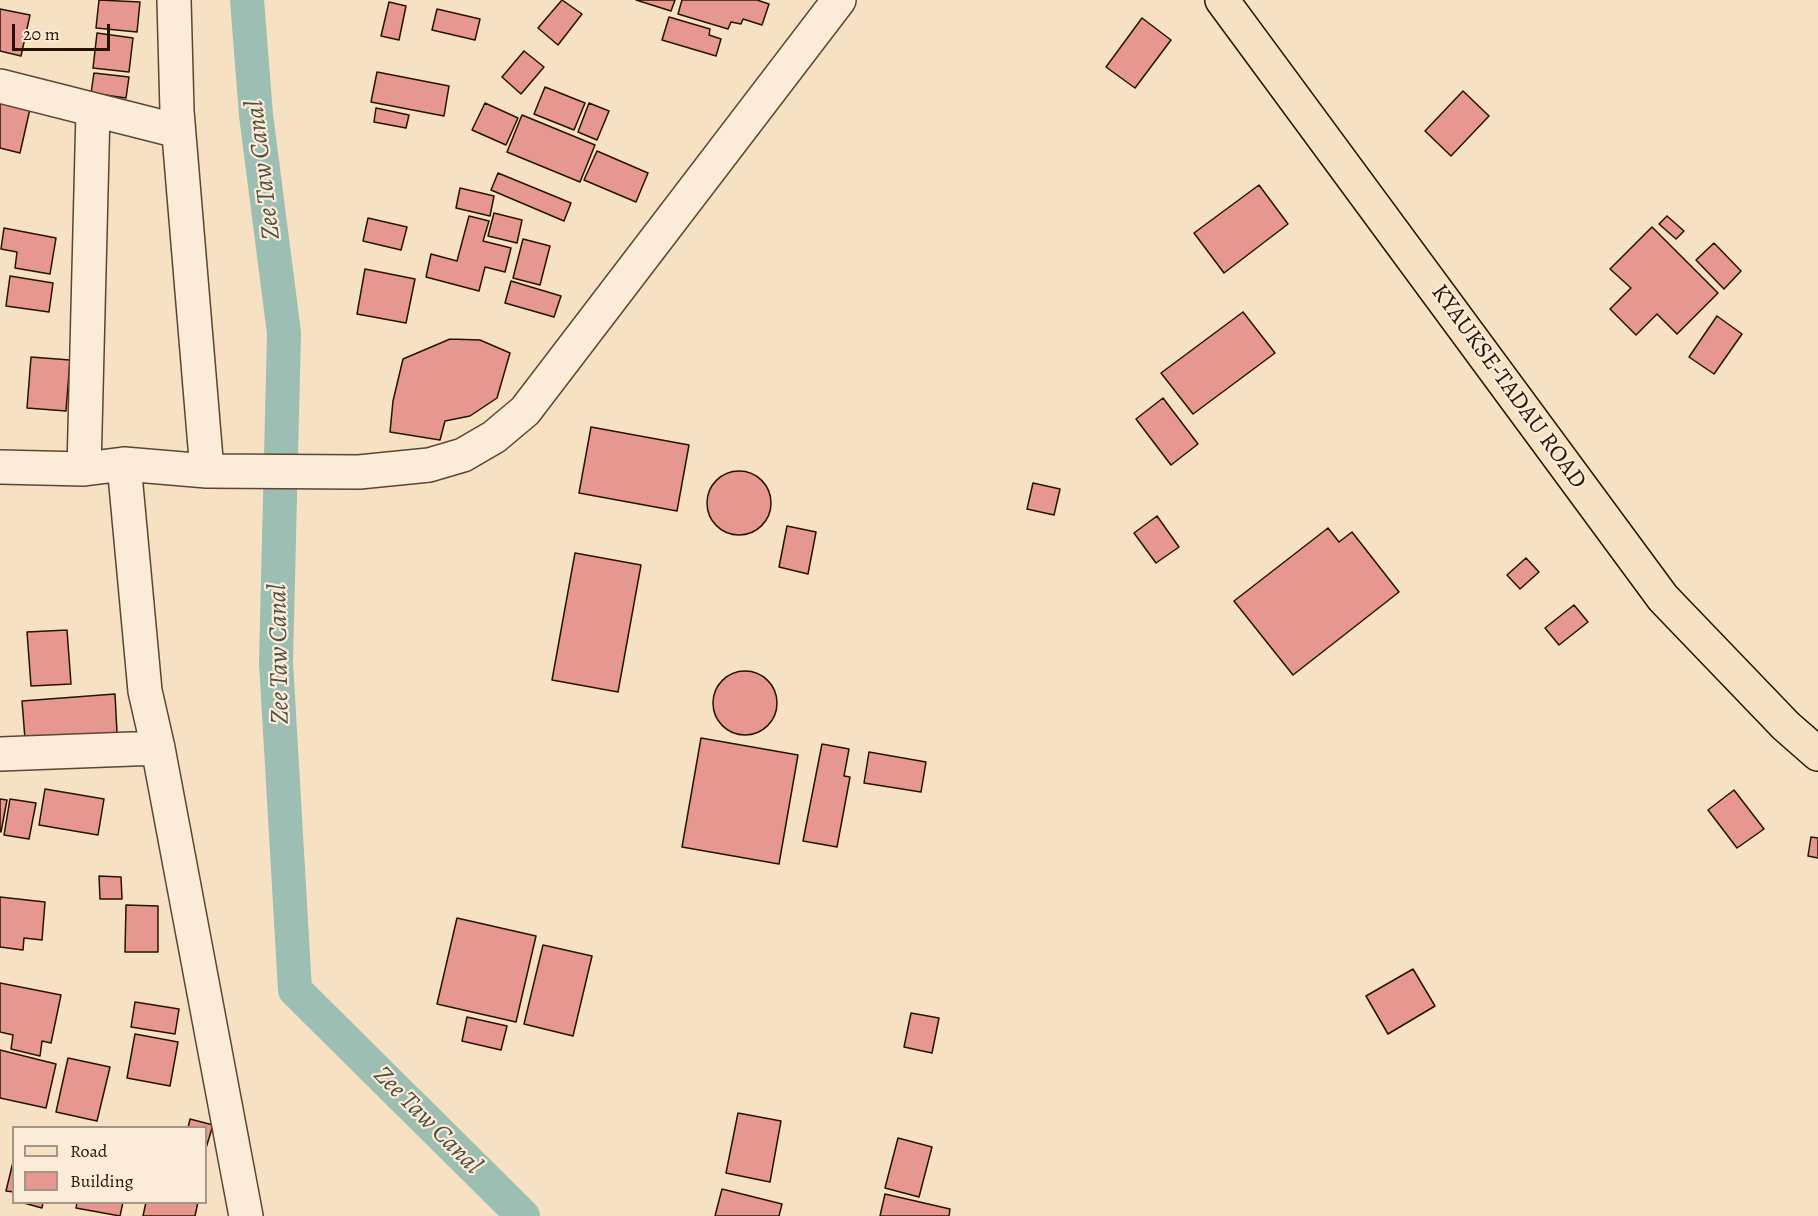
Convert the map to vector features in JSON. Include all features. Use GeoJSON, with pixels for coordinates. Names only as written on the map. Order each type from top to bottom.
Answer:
{"type":"FeatureCollection","features":[{"type":"Feature","properties":{"kind":"main road","name":"KYAUKSE-TADAU ROAD"},"geometry":{"type":"LineString","coordinates":[[1222,0],[1663,598],[1786,726],[1818,754]]}},
{"type":"Feature","properties":{"kind":"street"},"geometry":{"type":"LineString","coordinates":[[174,0],[178,131],[207,471]]}},
{"type":"Feature","properties":{"kind":"street"},"geometry":{"type":"LineString","coordinates":[[0,467],[84,469],[124,464],[207,471],[359,472],[429,465],[464,455],[494,437],[525,411],[839,0]]}},
{"type":"Feature","properties":{"kind":"street"},"geometry":{"type":"LineString","coordinates":[[0,86],[178,131]]}},
{"type":"Feature","properties":{"kind":"street"},"geometry":{"type":"LineString","coordinates":[[84,469],[93,111]]}},
{"type":"Feature","properties":{"kind":"street"},"geometry":{"type":"LineString","coordinates":[[124,464],[145,691],[158,747],[246,1216]]}},
{"type":"Feature","properties":{"kind":"street"},"geometry":{"type":"LineString","coordinates":[[0,754],[158,747]]}},
{"type":"Feature","properties":{"kind":"building"},"geometry":{"type":"Polygon","coordinates":[[[99,0],[140,2],[137,32],[96,28],[99,0]]]}},
{"type":"Feature","properties":{"kind":"building"},"geometry":{"type":"Polygon","coordinates":[[[562,0],[582,14],[558,45],[538,28],[562,0]]]}},
{"type":"Feature","properties":{"kind":"building"},"geometry":{"type":"Polygon","coordinates":[[[636,0],[675,0],[671,11],[636,0]]]}},
{"type":"Feature","properties":{"kind":"building"},"geometry":{"type":"Polygon","coordinates":[[[682,0],[757,0],[769,4],[762,25],[743,19],[741,24],[731,22],[728,29],[678,14],[682,0]]]}},
{"type":"Feature","properties":{"kind":"building"},"geometry":{"type":"Polygon","coordinates":[[[389,2],[406,6],[399,40],[381,36],[389,2]]]}},
{"type":"Feature","properties":{"kind":"building"},"geometry":{"type":"Polygon","coordinates":[[[0,9],[30,15],[21,56],[0,51],[0,9]]]}},
{"type":"Feature","properties":{"kind":"building"},"geometry":{"type":"Polygon","coordinates":[[[437,9],[480,19],[475,40],[432,30],[437,9]]]}},
{"type":"Feature","properties":{"kind":"building"},"geometry":{"type":"Polygon","coordinates":[[[669,17],[710,29],[709,35],[721,39],[716,56],[662,40],[669,17]]]}},
{"type":"Feature","properties":{"kind":"building"},"geometry":{"type":"Polygon","coordinates":[[[1142,18],[1171,40],[1135,88],[1106,67],[1142,18]]]}},
{"type":"Feature","properties":{"kind":"building"},"geometry":{"type":"Polygon","coordinates":[[[97,33],[133,38],[129,72],[93,68],[97,33]]]}},
{"type":"Feature","properties":{"kind":"building"},"geometry":{"type":"Polygon","coordinates":[[[524,51],[544,67],[521,94],[502,77],[524,51]]]}},
{"type":"Feature","properties":{"kind":"building"},"geometry":{"type":"Polygon","coordinates":[[[377,72],[449,86],[444,116],[371,102],[377,72]]]}},
{"type":"Feature","properties":{"kind":"building"},"geometry":{"type":"Polygon","coordinates":[[[94,73],[129,77],[126,98],[91,93],[94,73]]]}},
{"type":"Feature","properties":{"kind":"building"},"geometry":{"type":"Polygon","coordinates":[[[545,87],[585,103],[574,130],[534,114],[545,87]]]}},
{"type":"Feature","properties":{"kind":"building"},"geometry":{"type":"Polygon","coordinates":[[[1463,91],[1489,116],[1451,156],[1425,131],[1463,91]]]}},
{"type":"Feature","properties":{"kind":"building"},"geometry":{"type":"Polygon","coordinates":[[[32,100],[20,153],[0,148],[0,102],[32,100]]]}},
{"type":"Feature","properties":{"kind":"building"},"geometry":{"type":"Polygon","coordinates":[[[485,103],[518,118],[506,145],[472,130],[485,103]]]}},
{"type":"Feature","properties":{"kind":"building"},"geometry":{"type":"Polygon","coordinates":[[[589,103],[609,111],[597,140],[578,132],[589,103]]]}},
{"type":"Feature","properties":{"kind":"building"},"geometry":{"type":"Polygon","coordinates":[[[376,108],[409,115],[406,128],[374,122],[376,108]]]}},
{"type":"Feature","properties":{"kind":"building"},"geometry":{"type":"Polygon","coordinates":[[[522,115],[595,145],[580,182],[507,152],[522,115]]]}},
{"type":"Feature","properties":{"kind":"building"},"geometry":{"type":"Polygon","coordinates":[[[597,151],[648,173],[636,202],[584,180],[597,151]]]}},
{"type":"Feature","properties":{"kind":"building"},"geometry":{"type":"Polygon","coordinates":[[[498,173],[571,203],[564,221],[491,190],[498,173]]]}},
{"type":"Feature","properties":{"kind":"building"},"geometry":{"type":"Polygon","coordinates":[[[1259,185],[1288,224],[1224,273],[1194,233],[1259,185]]]}},
{"type":"Feature","properties":{"kind":"building"},"geometry":{"type":"Polygon","coordinates":[[[460,188],[494,196],[490,216],[456,208],[460,188]]]}},
{"type":"Feature","properties":{"kind":"building"},"geometry":{"type":"Polygon","coordinates":[[[494,213],[522,220],[517,243],[488,236],[494,213]]]}},
{"type":"Feature","properties":{"kind":"building"},"geometry":{"type":"Polygon","coordinates":[[[469,216],[489,221],[483,241],[511,248],[505,272],[485,267],[479,291],[426,277],[431,254],[457,261],[469,216]]]}},
{"type":"Feature","properties":{"kind":"building"},"geometry":{"type":"Polygon","coordinates":[[[1667,216],[1684,231],[1676,239],[1659,224],[1667,216]]]}},
{"type":"Feature","properties":{"kind":"building"},"geometry":{"type":"Polygon","coordinates":[[[368,218],[407,227],[401,250],[363,241],[368,218]]]}},
{"type":"Feature","properties":{"kind":"building"},"geometry":{"type":"Polygon","coordinates":[[[1652,227],[1718,293],[1677,334],[1657,314],[1636,335],[1610,309],[1631,288],[1610,269],[1652,227]]]}},
{"type":"Feature","properties":{"kind":"building"},"geometry":{"type":"Polygon","coordinates":[[[4,228],[56,238],[50,274],[15,268],[17,252],[1,249],[4,228]]]}},
{"type":"Feature","properties":{"kind":"building"},"geometry":{"type":"Polygon","coordinates":[[[523,239],[550,246],[540,285],[513,278],[523,239]]]}},
{"type":"Feature","properties":{"kind":"building"},"geometry":{"type":"Polygon","coordinates":[[[1714,243],[1741,271],[1724,289],[1696,260],[1714,243]]]}},
{"type":"Feature","properties":{"kind":"building"},"geometry":{"type":"Polygon","coordinates":[[[365,269],[415,279],[406,323],[357,314],[365,269]]]}},
{"type":"Feature","properties":{"kind":"building"},"geometry":{"type":"Polygon","coordinates":[[[10,276],[53,283],[49,312],[6,306],[10,276]]]}},
{"type":"Feature","properties":{"kind":"building"},"geometry":{"type":"Polygon","coordinates":[[[511,281],[561,296],[554,317],[505,303],[511,281]]]}},
{"type":"Feature","properties":{"kind":"building"},"geometry":{"type":"Polygon","coordinates":[[[1243,312],[1275,353],[1193,414],[1161,373],[1243,312]]]}},
{"type":"Feature","properties":{"kind":"building"},"geometry":{"type":"Polygon","coordinates":[[[1717,316],[1742,334],[1714,374],[1689,357],[1717,316]]]}},
{"type":"Feature","properties":{"kind":"building"},"geometry":{"type":"Polygon","coordinates":[[[450,339],[480,340],[510,353],[497,398],[470,416],[445,421],[440,440],[390,432],[393,401],[403,359],[450,339]]]}},
{"type":"Feature","properties":{"kind":"building"},"geometry":{"type":"Polygon","coordinates":[[[31,357],[70,360],[66,411],[27,408],[31,357]]]}},
{"type":"Feature","properties":{"kind":"building"},"geometry":{"type":"Polygon","coordinates":[[[1163,398],[1198,444],[1171,465],[1136,419],[1163,398]]]}},
{"type":"Feature","properties":{"kind":"building"},"geometry":{"type":"Polygon","coordinates":[[[591,427],[689,445],[677,511],[579,493],[591,427]]]}},
{"type":"Feature","properties":{"kind":"building"},"geometry":{"type":"Polygon","coordinates":[[[739,471],[757,477],[765,485],[771,503],[765,521],[757,529],[739,535],[721,529],[713,521],[707,503],[713,485],[721,477],[739,471]]]}},
{"type":"Feature","properties":{"kind":"building"},"geometry":{"type":"Polygon","coordinates":[[[1033,483],[1060,489],[1054,515],[1027,509],[1033,483]]]}},
{"type":"Feature","properties":{"kind":"building"},"geometry":{"type":"Polygon","coordinates":[[[1157,516],[1179,547],[1156,563],[1134,533],[1157,516]]]}},
{"type":"Feature","properties":{"kind":"building"},"geometry":{"type":"Polygon","coordinates":[[[787,526],[816,532],[808,574],[779,567],[787,526]]]}},
{"type":"Feature","properties":{"kind":"building"},"geometry":{"type":"Polygon","coordinates":[[[1328,528],[1339,542],[1352,532],[1399,592],[1293,675],[1234,601],[1328,528]]]}},
{"type":"Feature","properties":{"kind":"building"},"geometry":{"type":"Polygon","coordinates":[[[575,553],[641,565],[618,692],[552,680],[575,553]]]}},
{"type":"Feature","properties":{"kind":"building"},"geometry":{"type":"Polygon","coordinates":[[[1526,558],[1539,572],[1520,589],[1507,575],[1526,558]]]}},
{"type":"Feature","properties":{"kind":"building"},"geometry":{"type":"Polygon","coordinates":[[[1574,605],[1588,622],[1559,645],[1545,628],[1574,605]]]}},
{"type":"Feature","properties":{"kind":"building"},"geometry":{"type":"Polygon","coordinates":[[[67,630],[71,684],[31,686],[27,632],[67,630]]]}},
{"type":"Feature","properties":{"kind":"building"},"geometry":{"type":"Polygon","coordinates":[[[745,671],[763,677],[771,685],[777,703],[771,721],[763,729],[745,735],[727,729],[719,721],[713,703],[719,685],[727,677],[745,671]]]}},
{"type":"Feature","properties":{"kind":"building"},"geometry":{"type":"Polygon","coordinates":[[[115,694],[117,733],[25,739],[22,701],[115,694]]]}},
{"type":"Feature","properties":{"kind":"building"},"geometry":{"type":"Polygon","coordinates":[[[701,738],[798,755],[779,864],[682,847],[701,738]]]}},
{"type":"Feature","properties":{"kind":"building"},"geometry":{"type":"Polygon","coordinates":[[[822,744],[849,749],[844,776],[850,777],[837,847],[803,841],[822,744]]]}},
{"type":"Feature","properties":{"kind":"building"},"geometry":{"type":"Polygon","coordinates":[[[869,752],[926,762],[921,792],[864,783],[869,752]]]}},
{"type":"Feature","properties":{"kind":"building"},"geometry":{"type":"Polygon","coordinates":[[[45,789],[104,799],[98,835],[39,825],[45,789]]]}},
{"type":"Feature","properties":{"kind":"building"},"geometry":{"type":"Polygon","coordinates":[[[1734,790],[1764,829],[1737,848],[1708,810],[1734,790]]]}},
{"type":"Feature","properties":{"kind":"building"},"geometry":{"type":"Polygon","coordinates":[[[0,799],[7,800],[1,832],[0,831],[0,799]]]}},
{"type":"Feature","properties":{"kind":"building"},"geometry":{"type":"Polygon","coordinates":[[[10,799],[36,803],[29,839],[4,835],[10,799]]]}},
{"type":"Feature","properties":{"kind":"building"},"geometry":{"type":"Polygon","coordinates":[[[1811,837],[1818,838],[1818,858],[1808,856],[1811,837]]]}},
{"type":"Feature","properties":{"kind":"building"},"geometry":{"type":"Polygon","coordinates":[[[99,876],[121,877],[122,899],[100,899],[99,876]]]}},
{"type":"Feature","properties":{"kind":"building"},"geometry":{"type":"Polygon","coordinates":[[[0,897],[45,902],[42,940],[24,938],[23,950],[0,947],[0,897]]]}},
{"type":"Feature","properties":{"kind":"building"},"geometry":{"type":"Polygon","coordinates":[[[126,905],[158,906],[158,952],[125,952],[126,905]]]}},
{"type":"Feature","properties":{"kind":"building"},"geometry":{"type":"Polygon","coordinates":[[[457,918],[536,936],[516,1022],[437,1004],[457,918]]]}},
{"type":"Feature","properties":{"kind":"building"},"geometry":{"type":"Polygon","coordinates":[[[543,945],[592,956],[573,1036],[524,1024],[543,945]]]}},
{"type":"Feature","properties":{"kind":"building"},"geometry":{"type":"Polygon","coordinates":[[[1413,969],[1435,1006],[1388,1034],[1366,996],[1413,969]]]}},
{"type":"Feature","properties":{"kind":"building"},"geometry":{"type":"Polygon","coordinates":[[[0,983],[61,995],[51,1043],[42,1041],[40,1056],[11,1049],[13,1035],[0,1032],[0,983]]]}},
{"type":"Feature","properties":{"kind":"building"},"geometry":{"type":"Polygon","coordinates":[[[135,1002],[179,1009],[175,1034],[131,1027],[135,1002]]]}},
{"type":"Feature","properties":{"kind":"building"},"geometry":{"type":"Polygon","coordinates":[[[911,1013],[939,1018],[932,1053],[904,1047],[911,1013]]]}},
{"type":"Feature","properties":{"kind":"building"},"geometry":{"type":"Polygon","coordinates":[[[467,1017],[507,1026],[501,1050],[462,1041],[467,1017]]]}},
{"type":"Feature","properties":{"kind":"building"},"geometry":{"type":"Polygon","coordinates":[[[135,1034],[178,1042],[170,1086],[127,1078],[135,1034]]]}},
{"type":"Feature","properties":{"kind":"building"},"geometry":{"type":"Polygon","coordinates":[[[0,1050],[56,1064],[46,1108],[0,1098],[0,1050]]]}},
{"type":"Feature","properties":{"kind":"building"},"geometry":{"type":"Polygon","coordinates":[[[68,1058],[110,1067],[97,1121],[56,1112],[68,1058]]]}},
{"type":"Feature","properties":{"kind":"building"},"geometry":{"type":"Polygon","coordinates":[[[738,1113],[781,1121],[770,1182],[726,1173],[738,1113]]]}},
{"type":"Feature","properties":{"kind":"building"},"geometry":{"type":"Polygon","coordinates":[[[190,1119],[213,1125],[207,1145],[207,1126],[188,1126],[190,1119]]]}},
{"type":"Feature","properties":{"kind":"building"},"geometry":{"type":"Polygon","coordinates":[[[898,1138],[932,1147],[919,1197],[885,1188],[898,1138]]]}},
{"type":"Feature","properties":{"kind":"building"},"geometry":{"type":"Polygon","coordinates":[[[12,1166],[12,1192],[6,1191],[12,1166]]]}},
{"type":"Feature","properties":{"kind":"building"},"geometry":{"type":"Polygon","coordinates":[[[722,1189],[782,1204],[779,1216],[715,1216],[722,1189]]]}},
{"type":"Feature","properties":{"kind":"building"},"geometry":{"type":"Polygon","coordinates":[[[885,1194],[950,1209],[949,1216],[880,1216],[885,1194]]]}},
{"type":"Feature","properties":{"kind":"building"},"geometry":{"type":"Polygon","coordinates":[[[27,1204],[43,1204],[42,1208],[27,1204]]]}},
{"type":"Feature","properties":{"kind":"building"},"geometry":{"type":"Polygon","coordinates":[[[77,1204],[123,1204],[120,1216],[76,1208],[77,1204]]]}},
{"type":"Feature","properties":{"kind":"building"},"geometry":{"type":"Polygon","coordinates":[[[146,1204],[198,1204],[195,1216],[143,1216],[146,1204]]]}},
{"type":"Feature","properties":{"kind":"waterway","name":"Zee Taw Canal"},"geometry":{"type":"LineString","coordinates":[[247,0],[256,115],[284,333],[276,662],[295,990],[523,1216]]}}]}
